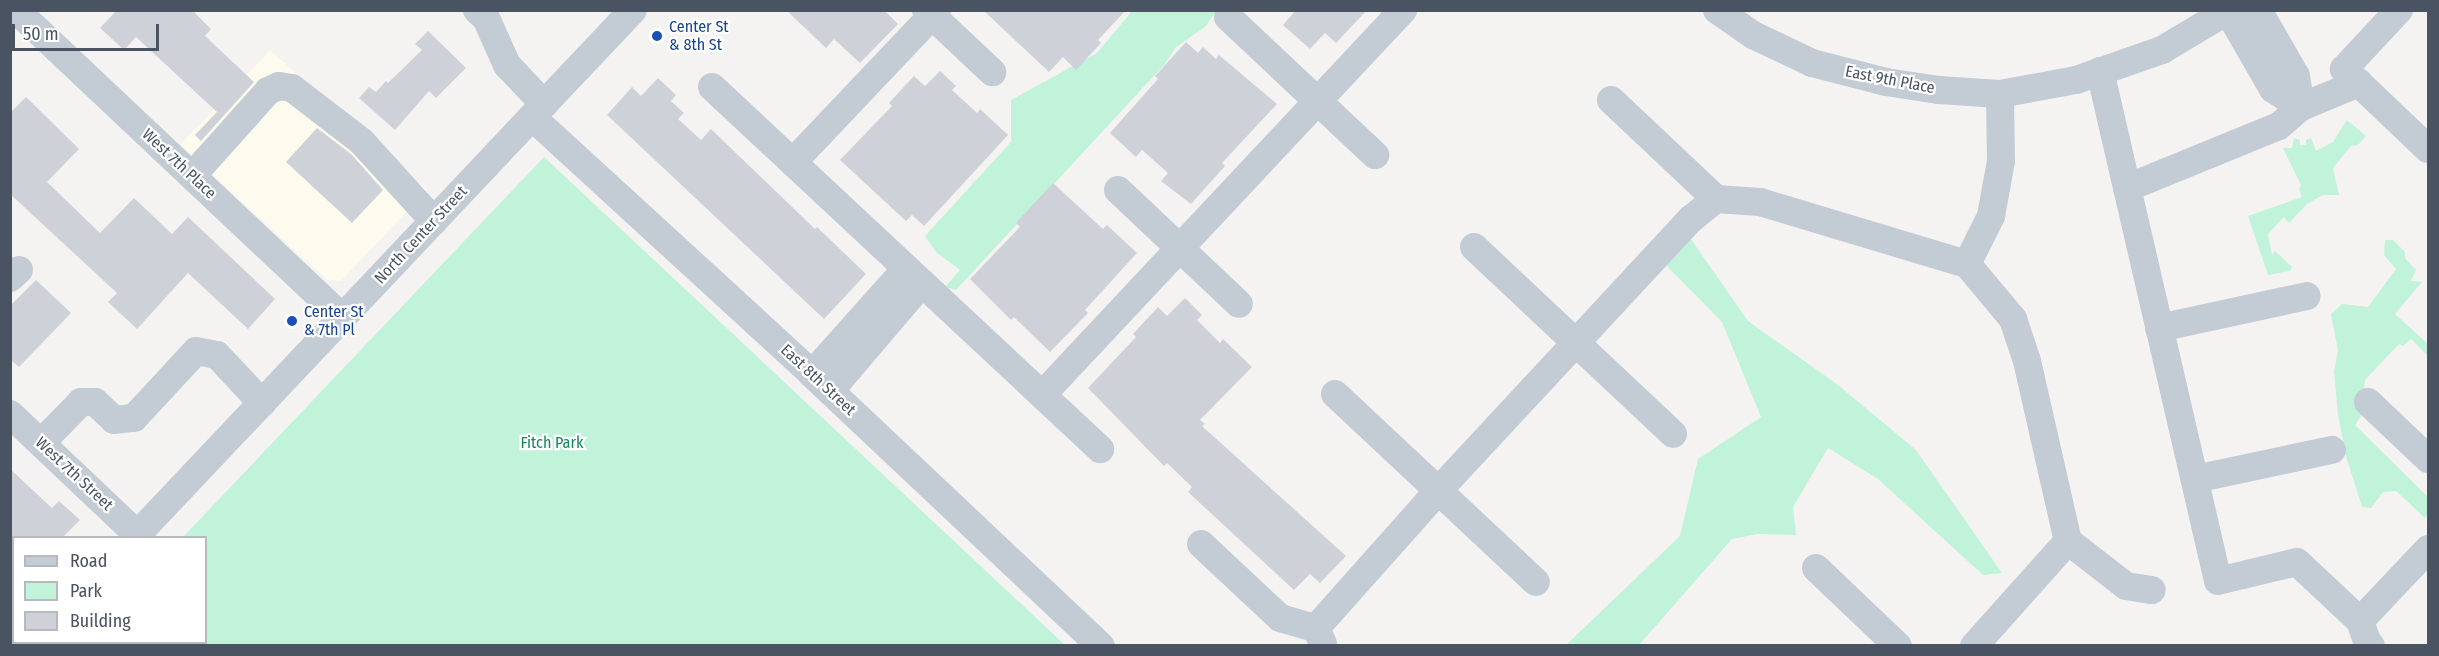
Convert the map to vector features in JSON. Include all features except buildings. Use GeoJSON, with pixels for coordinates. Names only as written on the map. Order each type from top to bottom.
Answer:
{"type":"FeatureCollection","features":[{"type":"Feature","properties":{"kind":"street","name":"West 7th Place"},"geometry":{"type":"LineString","coordinates":[[16,10],[343,318]]}},
{"type":"Feature","properties":{"kind":"street","name":"East 8th Street"},"geometry":{"type":"LineString","coordinates":[[477,10],[486,18],[507,65],[538,111],[821,382],[1101,645]]}},
{"type":"Feature","properties":{"kind":"street","name":"North Center Street"},"geometry":{"type":"LineString","coordinates":[[136,536],[633,10]]}},
{"type":"Feature","properties":{"kind":"street"},"geometry":{"type":"LineString","coordinates":[[1042,395],[1403,10]]}},
{"type":"Feature","properties":{"kind":"street","name":"East 9th Place"},"geometry":{"type":"LineString","coordinates":[[1717,10],[1753,35],[1812,63],[1886,81],[1940,90],[2000,94],[2088,75],[2162,50],[2228,11]]}},
{"type":"Feature","properties":{"kind":"street"},"geometry":{"type":"LineString","coordinates":[[2258,10],[2296,76],[2301,107]]}},
{"type":"Feature","properties":{"kind":"street"},"geometry":{"type":"LineString","coordinates":[[2399,10],[2344,69],[2428,149]]}},
{"type":"Feature","properties":{"kind":"street"},"geometry":{"type":"LineString","coordinates":[[2228,11],[2273,89],[2301,107]]}},
{"type":"Feature","properties":{"kind":"street"},"geometry":{"type":"LineString","coordinates":[[793,162],[932,12],[992,72]]}},
{"type":"Feature","properties":{"kind":"street"},"geometry":{"type":"LineString","coordinates":[[1228,17],[1375,154]]}},
{"type":"Feature","properties":{"kind":"street"},"geometry":{"type":"LineString","coordinates":[[2088,75],[2127,188],[2218,581],[2297,562],[2366,633],[2428,549]]}},
{"type":"Feature","properties":{"kind":"street"},"geometry":{"type":"LineString","coordinates":[[2127,188],[2279,126],[2301,107],[2359,83]]}},
{"type":"Feature","properties":{"kind":"street"},"geometry":{"type":"LineString","coordinates":[[192,176],[268,91],[279,86],[292,88],[362,142],[434,222]]}},
{"type":"Feature","properties":{"kind":"street"},"geometry":{"type":"LineString","coordinates":[[712,87],[1100,449]]}},
{"type":"Feature","properties":{"kind":"street"},"geometry":{"type":"LineString","coordinates":[[1967,264],[1991,216],[2001,161],[2000,94]]}},
{"type":"Feature","properties":{"kind":"street"},"geometry":{"type":"LineString","coordinates":[[1611,100],[1716,199],[1760,202],[1967,264],[2013,319],[2027,362],[2068,541],[2126,586],[2152,590]]}},
{"type":"Feature","properties":{"kind":"street"},"geometry":{"type":"LineString","coordinates":[[1118,190],[1239,304]]}},
{"type":"Feature","properties":{"kind":"street"},"geometry":{"type":"LineString","coordinates":[[1201,544],[1280,618],[1320,637],[1438,491],[1691,219],[1716,199]]}},
{"type":"Feature","properties":{"kind":"street"},"geometry":{"type":"LineString","coordinates":[[1474,247],[1673,434]]}},
{"type":"Feature","properties":{"kind":"street"},"geometry":{"type":"LineString","coordinates":[[821,382],[914,276]]}},
{"type":"Feature","properties":{"kind":"street"},"geometry":{"type":"LineString","coordinates":[[2159,328],[2307,296]]}},
{"type":"Feature","properties":{"kind":"street"},"geometry":{"type":"LineString","coordinates":[[41,443],[81,402],[96,402],[114,420],[134,418],[196,351],[217,355],[262,403]]}},
{"type":"Feature","properties":{"kind":"street"},"geometry":{"type":"LineString","coordinates":[[1335,394],[1536,582]]}},
{"type":"Feature","properties":{"kind":"street"},"geometry":{"type":"LineString","coordinates":[[2368,402],[2428,459]]}},
{"type":"Feature","properties":{"kind":"street","name":"West 7th Street"},"geometry":{"type":"LineString","coordinates":[[10,414],[136,536]]}},
{"type":"Feature","properties":{"kind":"street"},"geometry":{"type":"LineString","coordinates":[[2195,480],[2332,450]]}},
{"type":"Feature","properties":{"kind":"street"},"geometry":{"type":"LineString","coordinates":[[1974,645],[2068,541]]}},
{"type":"Feature","properties":{"kind":"street"},"geometry":{"type":"LineString","coordinates":[[1816,568],[1898,645]]}},
{"type":"Feature","properties":{"kind":"shaded area"},"geometry":{"type":"Polygon","coordinates":[[[270,50],[427,190],[341,281],[327,280],[180,145],[270,50]]]}},
{"type":"Feature","properties":{"kind":"green space"},"geometry":{"type":"Polygon","coordinates":[[[1132,11],[1216,11],[1206,26],[1176,47],[1164,65],[956,290],[945,287],[960,270],[936,252],[925,236],[1011,142],[1011,100],[1097,53],[1132,11]]]}},
{"type":"Feature","properties":{"kind":"green space"},"geometry":{"type":"Polygon","coordinates":[[[2347,120],[2366,136],[2358,145],[2351,146],[2333,168],[2339,195],[2323,195],[2307,204],[2289,223],[2284,217],[2268,234],[2272,255],[2275,251],[2292,267],[2290,271],[2268,275],[2248,216],[2302,197],[2299,189],[2301,185],[2283,148],[2292,148],[2294,138],[2300,140],[2300,145],[2306,145],[2306,140],[2311,138],[2316,151],[2333,142],[2347,120]]]}},
{"type":"Feature","properties":{"kind":"green space","name":"Fitch Park"},"geometry":{"type":"Polygon","coordinates":[[[544,157],[1065,645],[81,645],[207,644],[207,536],[184,536],[544,157]]]}},
{"type":"Feature","properties":{"kind":"green space"},"geometry":{"type":"Polygon","coordinates":[[[1688,235],[1748,321],[1838,385],[1916,450],[2002,573],[1983,575],[1878,479],[1828,448],[1793,507],[1796,535],[1757,534],[1732,539],[1639,645],[1565,646],[1680,536],[1698,459],[1761,417],[1722,322],[1663,262],[1688,235]]]}},
{"type":"Feature","properties":{"kind":"green space"},"geometry":{"type":"Polygon","coordinates":[[[2385,240],[2393,240],[2405,252],[2405,258],[2416,270],[2411,281],[2422,282],[2395,314],[2428,344],[2428,356],[2411,339],[2403,346],[2399,344],[2365,380],[2363,395],[2354,404],[2363,413],[2355,425],[2428,497],[2428,515],[2425,518],[2396,491],[2383,492],[2371,508],[2362,507],[2346,456],[2338,415],[2334,371],[2338,351],[2331,314],[2342,304],[2368,307],[2396,269],[2384,255],[2385,240]]]}},
{"type":"Feature","properties":{"kind":"place","name":"Center St & 8th St"},"geometry":{"type":"Point","coordinates":[657,36]}},
{"type":"Feature","properties":{"kind":"place","name":"Center St & 7th Pl"},"geometry":{"type":"Point","coordinates":[292,321]}}]}
